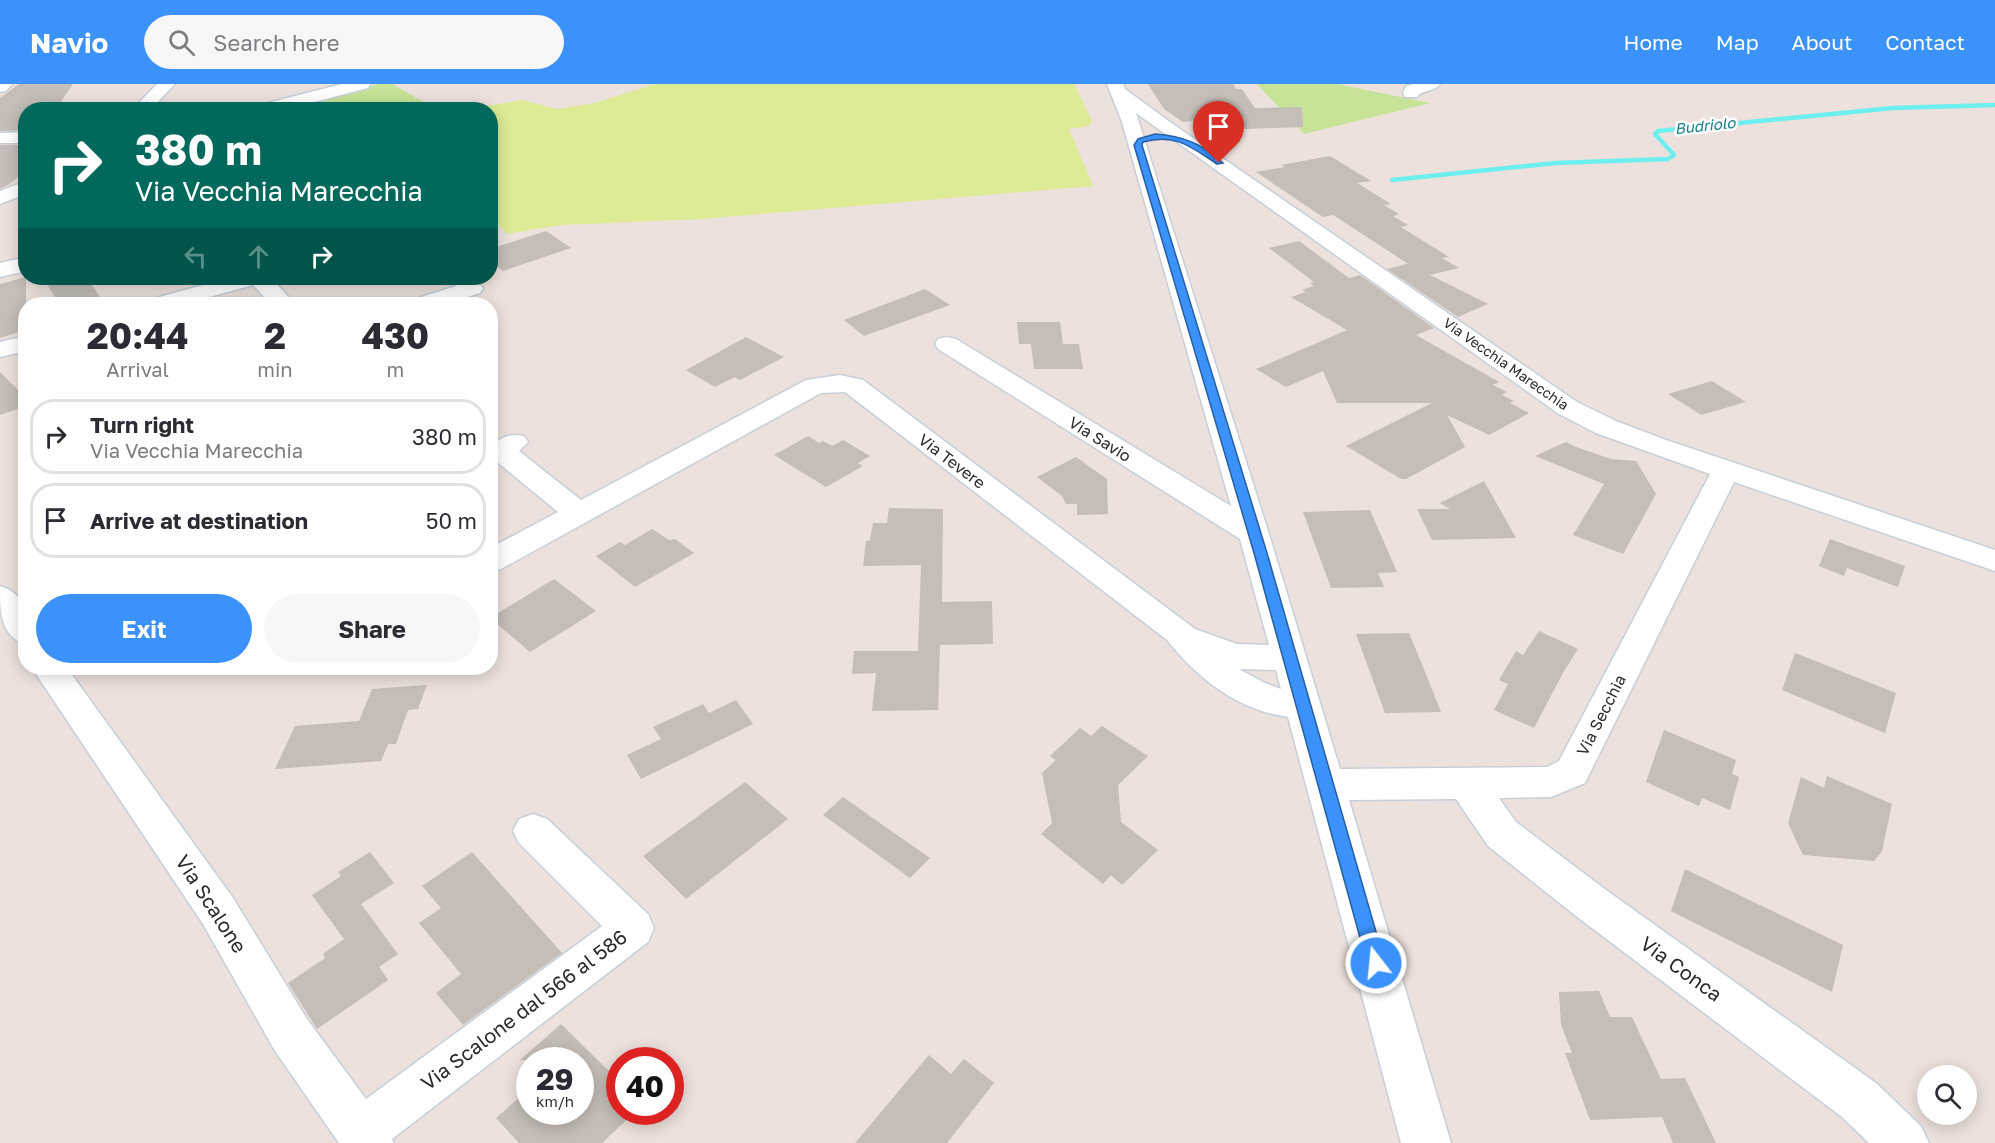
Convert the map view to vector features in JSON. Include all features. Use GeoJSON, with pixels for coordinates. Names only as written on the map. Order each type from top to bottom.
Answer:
{"type":"FeatureCollection","features":[{"type":"Feature","properties":{"kind":"street"},"geometry":{"type":"LineString","coordinates":[[0,87],[4,84]]}},
{"type":"Feature","properties":{"kind":"street"},"geometry":{"type":"LineString","coordinates":[[151,102],[167,84]]}},
{"type":"Feature","properties":{"kind":"street"},"geometry":{"type":"LineString","coordinates":[[293,102],[362,84]]}},
{"type":"Feature","properties":{"kind":"street"},"geometry":{"type":"LineString","coordinates":[[1411,93],[1412,90],[1432,84]]}},
{"type":"Feature","properties":{"kind":"street"},"geometry":{"type":"LineString","coordinates":[[1117,88],[1135,134],[1254,534],[1426,1143]]}},
{"type":"Feature","properties":{"kind":"street","name":"Via Vecchia Marecchia"},"geometry":{"type":"LineString","coordinates":[[1117,88],[1177,136],[1568,408],[1606,427],[1726,470],[1990,557]]}},
{"type":"Feature","properties":{"kind":"street"},"geometry":{"type":"LineString","coordinates":[[1135,134],[1140,141],[1155,137],[1177,136]]}},
{"type":"Feature","properties":{"kind":"street"},"geometry":{"type":"LineString","coordinates":[[0,138],[18,137]]}},
{"type":"Feature","properties":{"kind":"street"},"geometry":{"type":"LineString","coordinates":[[0,198],[18,190]]}},
{"type":"Feature","properties":{"kind":"street"},"geometry":{"type":"LineString","coordinates":[[0,270],[18,266]]}},
{"type":"Feature","properties":{"kind":"street"},"geometry":{"type":"LineString","coordinates":[[185,297],[228,285]]}},
{"type":"Feature","properties":{"kind":"street"},"geometry":{"type":"LineString","coordinates":[[265,285],[277,297]]}},
{"type":"Feature","properties":{"kind":"street"},"geometry":{"type":"LineString","coordinates":[[444,297],[472,288],[468,285]]}},
{"type":"Feature","properties":{"kind":"street","name":"Via Savio"},"geometry":{"type":"LineString","coordinates":[[947,344],[1254,534]]}},
{"type":"Feature","properties":{"kind":"street"},"geometry":{"type":"LineString","coordinates":[[0,350],[18,345]]}},
{"type":"Feature","properties":{"kind":"street","name":"Via Tevere"},"geometry":{"type":"LineString","coordinates":[[498,558],[815,386],[840,383],[854,386],[1179,632],[1196,653],[1227,679],[1265,699],[1302,705]]}},
{"type":"Feature","properties":{"kind":"street"},"geometry":{"type":"LineString","coordinates":[[507,446],[579,514]]}},
{"type":"Feature","properties":{"kind":"street","name":"Via Secchia"},"geometry":{"type":"LineString","coordinates":[[1326,784],[1468,785],[1551,782],[1572,772],[1726,470]]}},
{"type":"Feature","properties":{"kind":"street"},"geometry":{"type":"LineString","coordinates":[[0,597],[18,622]]}},
{"type":"Feature","properties":{"kind":"street"},"geometry":{"type":"LineString","coordinates":[[1179,632],[1203,645],[1234,656],[1290,658]]}},
{"type":"Feature","properties":{"kind":"street","name":"Via Scalone"},"geometry":{"type":"LineString","coordinates":[[54,675],[218,911],[291,1035],[365,1137]]}},
{"type":"Feature","properties":{"kind":"street","name":"Via Conca"},"geometry":{"type":"LineString","coordinates":[[1468,785],[1502,834],[1591,903],[1859,1100],[1904,1143]]}},
{"type":"Feature","properties":{"kind":"street","name":"Via Scalone dal 566 al 586"},"geometry":{"type":"LineString","coordinates":[[365,1137],[633,928],[533,831]]}},
{"type":"Feature","properties":{"kind":"green space"},"geometry":{"type":"Polygon","coordinates":[[[379,84],[392,84],[424,102],[312,102],[379,84]]]}},
{"type":"Feature","properties":{"kind":"green space"},"geometry":{"type":"Polygon","coordinates":[[[655,84],[1074,84],[1092,121],[1089,126],[1069,129],[1093,186],[703,219],[561,225],[507,234],[498,224],[498,104],[522,100],[557,109],[595,103],[655,84]]]}},
{"type":"Feature","properties":{"kind":"green space"},"geometry":{"type":"Polygon","coordinates":[[[1257,84],[1337,84],[1430,103],[1304,134],[1257,84]]]}},
{"type":"Feature","properties":{"kind":"building"},"geometry":{"type":"Polygon","coordinates":[[[19,84],[73,84],[61,102],[18,102],[18,130],[0,131],[0,98],[19,84]]]}},
{"type":"Feature","properties":{"kind":"building"},"geometry":{"type":"Polygon","coordinates":[[[1148,84],[1233,84],[1236,89],[1242,89],[1255,108],[1302,107],[1303,127],[1245,129],[1237,115],[1183,122],[1164,109],[1148,84]]]}},
{"type":"Feature","properties":{"kind":"building"},"geometry":{"type":"Polygon","coordinates":[[[0,145],[18,145],[18,177],[0,189],[0,145]]]}},
{"type":"Feature","properties":{"kind":"building"},"geometry":{"type":"Polygon","coordinates":[[[1330,156],[1371,181],[1357,183],[1391,204],[1384,205],[1399,214],[1393,216],[1408,225],[1401,227],[1449,257],[1442,258],[1459,268],[1430,275],[1488,304],[1458,317],[1387,269],[1410,265],[1333,215],[1323,217],[1256,172],[1330,156]]]}},
{"type":"Feature","properties":{"kind":"building"},"geometry":{"type":"Polygon","coordinates":[[[546,231],[571,248],[503,271],[498,268],[498,246],[546,231]]]}},
{"type":"Feature","properties":{"kind":"building"},"geometry":{"type":"Polygon","coordinates":[[[1299,241],[1349,278],[1360,275],[1434,328],[1416,335],[1499,382],[1493,385],[1507,392],[1502,395],[1514,401],[1510,403],[1529,413],[1489,435],[1447,415],[1465,447],[1406,479],[1401,479],[1346,446],[1432,403],[1337,403],[1323,371],[1286,387],[1256,369],[1347,330],[1291,297],[1306,292],[1302,290],[1314,286],[1310,283],[1314,282],[1269,248],[1299,241]]]}},
{"type":"Feature","properties":{"kind":"building"},"geometry":{"type":"Polygon","coordinates":[[[18,279],[18,285],[26,285],[26,297],[18,297],[18,332],[0,338],[0,284],[18,279]]]}},
{"type":"Feature","properties":{"kind":"building"},"geometry":{"type":"Polygon","coordinates":[[[47,285],[92,285],[100,297],[55,297],[47,285]]]}},
{"type":"Feature","properties":{"kind":"building"},"geometry":{"type":"Polygon","coordinates":[[[925,289],[950,305],[864,336],[844,320],[925,289]]]}},
{"type":"Feature","properties":{"kind":"building"},"geometry":{"type":"Polygon","coordinates":[[[1017,322],[1060,322],[1063,344],[1079,344],[1083,369],[1034,369],[1031,344],[1019,344],[1017,322]]]}},
{"type":"Feature","properties":{"kind":"building"},"geometry":{"type":"Polygon","coordinates":[[[746,337],[784,357],[740,380],[735,377],[715,387],[686,370],[746,337]]]}},
{"type":"Feature","properties":{"kind":"building"},"geometry":{"type":"Polygon","coordinates":[[[0,372],[18,390],[18,409],[0,415],[0,372]]]}},
{"type":"Feature","properties":{"kind":"building"},"geometry":{"type":"Polygon","coordinates":[[[1712,381],[1746,402],[1701,415],[1668,394],[1712,381]]]}},
{"type":"Feature","properties":{"kind":"building"},"geometry":{"type":"Polygon","coordinates":[[[808,436],[819,443],[823,441],[832,446],[843,440],[870,456],[858,463],[863,466],[826,487],[774,455],[808,436]]]}},
{"type":"Feature","properties":{"kind":"building"},"geometry":{"type":"Polygon","coordinates":[[[1566,442],[1611,459],[1636,461],[1656,494],[1623,554],[1573,535],[1604,484],[1535,456],[1566,442]]]}},
{"type":"Feature","properties":{"kind":"building"},"geometry":{"type":"Polygon","coordinates":[[[1076,457],[1107,479],[1108,514],[1077,515],[1077,504],[1066,504],[1062,496],[1037,477],[1076,457]]]}},
{"type":"Feature","properties":{"kind":"building"},"geometry":{"type":"Polygon","coordinates":[[[1484,481],[1516,538],[1432,540],[1417,509],[1450,509],[1440,503],[1484,481]]]}},
{"type":"Feature","properties":{"kind":"building"},"geometry":{"type":"Polygon","coordinates":[[[889,508],[943,509],[942,602],[992,601],[993,644],[940,645],[938,710],[872,711],[876,673],[852,674],[854,651],[918,651],[921,565],[863,566],[866,541],[870,540],[873,523],[887,523],[889,508]]]}},
{"type":"Feature","properties":{"kind":"building"},"geometry":{"type":"Polygon","coordinates":[[[1370,510],[1397,572],[1378,573],[1384,587],[1331,588],[1303,512],[1370,510]]]}},
{"type":"Feature","properties":{"kind":"building"},"geometry":{"type":"Polygon","coordinates":[[[652,529],[669,540],[675,539],[694,553],[635,587],[596,556],[620,542],[625,545],[652,529]]]}},
{"type":"Feature","properties":{"kind":"building"},"geometry":{"type":"Polygon","coordinates":[[[1830,539],[1905,566],[1898,587],[1847,568],[1844,576],[1819,566],[1830,539]]]}},
{"type":"Feature","properties":{"kind":"building"},"geometry":{"type":"Polygon","coordinates":[[[554,579],[596,611],[530,652],[498,625],[498,613],[554,579]]]}},
{"type":"Feature","properties":{"kind":"building"},"geometry":{"type":"Polygon","coordinates":[[[1539,631],[1578,649],[1534,728],[1494,710],[1508,684],[1499,680],[1516,651],[1523,655],[1539,631]]]}},
{"type":"Feature","properties":{"kind":"building"},"geometry":{"type":"Polygon","coordinates":[[[1409,633],[1441,712],[1385,713],[1356,634],[1409,633]]]}},
{"type":"Feature","properties":{"kind":"building"},"geometry":{"type":"Polygon","coordinates":[[[1795,653],[1896,693],[1885,733],[1782,690],[1795,653]]]}},
{"type":"Feature","properties":{"kind":"building"},"geometry":{"type":"Polygon","coordinates":[[[427,685],[418,709],[408,710],[396,744],[388,744],[381,761],[275,769],[295,726],[359,721],[372,689],[427,685]]]}},
{"type":"Feature","properties":{"kind":"building"},"geometry":{"type":"Polygon","coordinates":[[[736,700],[753,724],[641,779],[627,755],[661,739],[653,727],[703,704],[709,713],[736,700]]]}},
{"type":"Feature","properties":{"kind":"building"},"geometry":{"type":"Polygon","coordinates":[[[1102,726],[1148,756],[1118,785],[1121,822],[1158,850],[1122,885],[1111,875],[1103,884],[1041,834],[1052,823],[1042,773],[1056,760],[1050,756],[1080,728],[1091,736],[1102,726]]]}},
{"type":"Feature","properties":{"kind":"building"},"geometry":{"type":"Polygon","coordinates":[[[1664,730],[1736,760],[1732,774],[1739,777],[1730,810],[1702,798],[1699,806],[1646,782],[1664,730]]]}},
{"type":"Feature","properties":{"kind":"building"},"geometry":{"type":"Polygon","coordinates":[[[1827,776],[1892,804],[1882,851],[1874,861],[1803,855],[1788,823],[1801,777],[1824,788],[1827,776]]]}},
{"type":"Feature","properties":{"kind":"building"},"geometry":{"type":"Polygon","coordinates":[[[745,782],[788,819],[686,899],[643,856],[745,782]]]}},
{"type":"Feature","properties":{"kind":"building"},"geometry":{"type":"Polygon","coordinates":[[[843,797],[930,858],[910,878],[823,815],[843,797]]]}},
{"type":"Feature","properties":{"kind":"building"},"geometry":{"type":"Polygon","coordinates":[[[370,852],[394,883],[361,904],[398,954],[379,967],[388,980],[317,1029],[288,983],[325,958],[323,954],[344,939],[312,895],[341,876],[338,872],[370,852]]]}},
{"type":"Feature","properties":{"kind":"building"},"geometry":{"type":"Polygon","coordinates":[[[472,852],[562,953],[463,1025],[436,993],[461,974],[419,923],[441,908],[422,886],[472,852]]]}},
{"type":"Feature","properties":{"kind":"building"},"geometry":{"type":"Polygon","coordinates":[[[1685,869],[1843,945],[1832,992],[1671,911],[1685,869]]]}},
{"type":"Feature","properties":{"kind":"building"},"geometry":{"type":"Polygon","coordinates":[[[1599,991],[1610,1017],[1632,1017],[1661,1079],[1685,1078],[1716,1143],[1673,1143],[1662,1117],[1590,1120],[1565,1053],[1572,1053],[1561,1025],[1559,992],[1599,991]]]}},
{"type":"Feature","properties":{"kind":"building"},"geometry":{"type":"Polygon","coordinates":[[[561,1024],[584,1047],[535,1047],[561,1024]]]}},
{"type":"Feature","properties":{"kind":"building"},"geometry":{"type":"Polygon","coordinates":[[[929,1055],[951,1074],[964,1059],[994,1083],[947,1143],[855,1143],[929,1055]]]}},
{"type":"Feature","properties":{"kind":"building"},"geometry":{"type":"Polygon","coordinates":[[[594,1056],[606,1068],[606,1125],[621,1125],[602,1143],[519,1143],[496,1118],[516,1100],[516,1125],[594,1125],[594,1056]]]}},
{"type":"Feature","properties":{"kind":"waterway","name":"Budriolo"},"geometry":{"type":"LineString","coordinates":[[1392,180],[1556,163],[1668,159],[1674,155],[1655,134],[1658,131],[1893,108],[1995,105]]}},
{"type":"Feature","properties":{"kind":"route"},"geometry":{"type":"LineString","coordinates":[[1219,163],[1190,142],[1177,138],[1164,136],[1148,138],[1140,141],[1138,145],[1260,553],[1376,963]]}}]}
